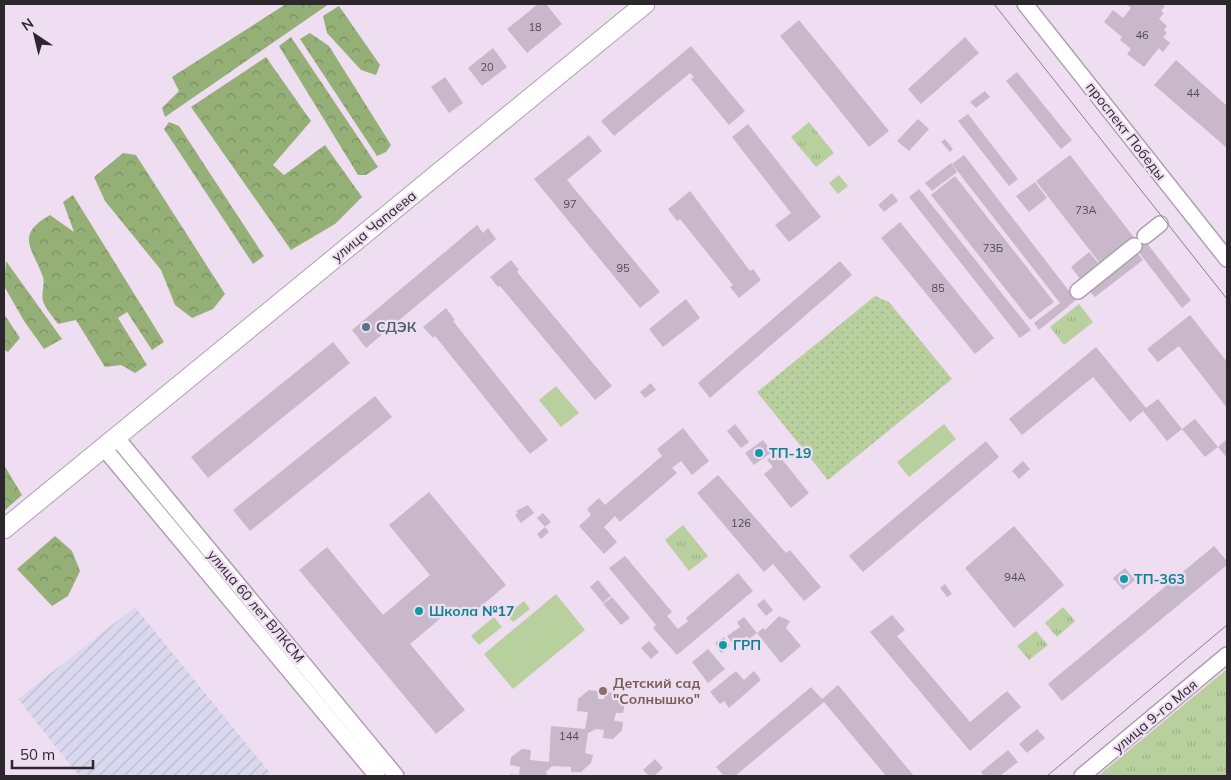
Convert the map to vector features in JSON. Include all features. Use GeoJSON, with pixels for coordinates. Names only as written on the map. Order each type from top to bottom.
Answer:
{"type":"FeatureCollection","features":[{"type":"Feature","properties":{"kind":"main road","name":"улица Чапаева"},"geometry":{"type":"LineString","coordinates":[[4,529],[645,4]]}},
{"type":"Feature","properties":{"kind":"street","name":"проспект Победы"},"geometry":{"type":"LineString","coordinates":[[1024,4],[1227,259]]}},
{"type":"Feature","properties":{"kind":"street"},"geometry":{"type":"LineString","coordinates":[[1078,290],[1160,224]]}},
{"type":"Feature","properties":{"kind":"street","name":"улица 60 лет ВЛКСМ"},"geometry":{"type":"LineString","coordinates":[[109,442],[377,776]]}},
{"type":"Feature","properties":{"kind":"street","name":"улица 60 лет ВЛКСМ"},"geometry":{"type":"LineString","coordinates":[[109,442],[396,776]]}},
{"type":"Feature","properties":{"kind":"street","name":"улица 9-го Мая"},"geometry":{"type":"LineString","coordinates":[[1082,776],[1227,655]]}},
{"type":"Feature","properties":{"kind":"shaded area"},"geometry":{"type":"Polygon","coordinates":[[[135,607],[270,773],[265,776],[79,776],[18,699],[135,607]]]}},
{"type":"Feature","properties":{"kind":"green space"},"geometry":{"type":"Polygon","coordinates":[[[286,4],[329,4],[165,117],[162,108],[179,91],[172,77],[286,4]]]}},
{"type":"Feature","properties":{"kind":"green space"},"geometry":{"type":"Polygon","coordinates":[[[339,6],[380,65],[376,75],[361,70],[327,33],[323,16],[339,6]]]}},
{"type":"Feature","properties":{"kind":"green space"},"geometry":{"type":"Polygon","coordinates":[[[310,33],[329,46],[391,145],[386,152],[377,156],[300,39],[310,33]]]}},
{"type":"Feature","properties":{"kind":"green space"},"geometry":{"type":"Polygon","coordinates":[[[291,37],[378,167],[366,175],[358,175],[279,46],[291,37]]]}},
{"type":"Feature","properties":{"kind":"green space"},"geometry":{"type":"Polygon","coordinates":[[[266,57],[311,121],[273,165],[284,175],[325,145],[362,197],[335,224],[291,250],[191,107],[266,57]]]}},
{"type":"Feature","properties":{"kind":"green space"},"geometry":{"type":"Polygon","coordinates":[[[169,122],[179,126],[264,256],[253,264],[164,129],[169,122]]]}},
{"type":"Feature","properties":{"kind":"green space"},"geometry":{"type":"Polygon","coordinates":[[[809,122],[834,153],[816,167],[791,137],[809,122]]]}},
{"type":"Feature","properties":{"kind":"green space"},"geometry":{"type":"Polygon","coordinates":[[[123,153],[136,155],[225,294],[213,309],[192,318],[175,305],[161,270],[105,201],[94,177],[123,153]]]}},
{"type":"Feature","properties":{"kind":"green space"},"geometry":{"type":"Polygon","coordinates":[[[839,175],[848,186],[838,194],[829,183],[839,175]]]}},
{"type":"Feature","properties":{"kind":"green space"},"geometry":{"type":"Polygon","coordinates":[[[73,195],[164,342],[152,350],[127,312],[118,318],[147,365],[135,373],[121,365],[105,367],[76,320],[58,324],[47,310],[43,301],[43,277],[29,244],[29,237],[32,230],[50,215],[74,232],[63,202],[73,195]]]}},
{"type":"Feature","properties":{"kind":"green space"},"geometry":{"type":"Polygon","coordinates":[[[6,261],[62,339],[44,349],[24,321],[4,286],[6,261]]]}},
{"type":"Feature","properties":{"kind":"green space"},"geometry":{"type":"Polygon","coordinates":[[[875,296],[889,302],[952,379],[828,480],[757,392],[875,296]]]}},
{"type":"Feature","properties":{"kind":"green space"},"geometry":{"type":"Polygon","coordinates":[[[1079,304],[1093,322],[1064,345],[1050,327],[1079,304]]]}},
{"type":"Feature","properties":{"kind":"green space"},"geometry":{"type":"Polygon","coordinates":[[[4,314],[20,338],[8,352],[4,350],[4,314]]]}},
{"type":"Feature","properties":{"kind":"green space"},"geometry":{"type":"Polygon","coordinates":[[[556,386],[579,413],[561,427],[539,400],[556,386]]]}},
{"type":"Feature","properties":{"kind":"green space"},"geometry":{"type":"Polygon","coordinates":[[[944,424],[956,439],[909,477],[897,462],[944,424]]]}},
{"type":"Feature","properties":{"kind":"green space"},"geometry":{"type":"Polygon","coordinates":[[[4,465],[22,495],[4,511],[4,465]]]}},
{"type":"Feature","properties":{"kind":"green space"},"geometry":{"type":"Polygon","coordinates":[[[683,525],[708,556],[689,571],[665,540],[683,525]]]}},
{"type":"Feature","properties":{"kind":"green space"},"geometry":{"type":"Polygon","coordinates":[[[55,536],[72,551],[80,571],[68,596],[52,606],[17,569],[55,536]]]}},
{"type":"Feature","properties":{"kind":"green space"},"geometry":{"type":"Polygon","coordinates":[[[556,594],[585,630],[513,689],[484,654],[556,594]]]}},
{"type":"Feature","properties":{"kind":"green space"},"geometry":{"type":"Polygon","coordinates":[[[524,601],[530,609],[513,622],[507,615],[524,601]]]}},
{"type":"Feature","properties":{"kind":"green space"},"geometry":{"type":"Polygon","coordinates":[[[1063,607],[1075,621],[1057,637],[1045,623],[1063,607]]]}},
{"type":"Feature","properties":{"kind":"green space"},"geometry":{"type":"Polygon","coordinates":[[[494,617],[502,627],[479,645],[471,636],[494,617]]]}},
{"type":"Feature","properties":{"kind":"green space"},"geometry":{"type":"Polygon","coordinates":[[[1036,631],[1048,645],[1029,660],[1017,646],[1036,631]]]}},
{"type":"Feature","properties":{"kind":"green space"},"geometry":{"type":"Polygon","coordinates":[[[1227,669],[1227,776],[1098,776],[1227,669]]]}},
{"type":"Feature","properties":{"kind":"building"},"geometry":{"type":"Polygon","coordinates":[[[538,4],[546,4],[562,24],[527,53],[507,29],[538,4]]]}},
{"type":"Feature","properties":{"kind":"building"},"geometry":{"type":"Polygon","coordinates":[[[1126,4],[1162,4],[1165,6],[1161,11],[1164,13],[1159,19],[1167,26],[1164,30],[1167,33],[1163,37],[1170,43],[1163,52],[1159,48],[1144,67],[1127,54],[1131,49],[1120,40],[1122,37],[1104,22],[1113,10],[1123,18],[1131,8],[1126,4]]]}},
{"type":"Feature","properties":{"kind":"building"},"geometry":{"type":"Polygon","coordinates":[[[799,20],[889,131],[869,147],[780,36],[799,20]]]}},
{"type":"Feature","properties":{"kind":"building"},"geometry":{"type":"Polygon","coordinates":[[[965,37],[979,53],[921,104],[908,89],[965,37]]]}},
{"type":"Feature","properties":{"kind":"building"},"geometry":{"type":"Polygon","coordinates":[[[691,46],[745,111],[729,125],[691,79],[694,77],[690,73],[614,136],[601,121],[691,46]]]}},
{"type":"Feature","properties":{"kind":"building"},"geometry":{"type":"Polygon","coordinates":[[[493,48],[507,67],[482,86],[468,68],[493,48]]]}},
{"type":"Feature","properties":{"kind":"building"},"geometry":{"type":"Polygon","coordinates":[[[1176,60],[1227,106],[1227,148],[1154,85],[1176,60]]]}},
{"type":"Feature","properties":{"kind":"building"},"geometry":{"type":"Polygon","coordinates":[[[1017,72],[1072,140],[1061,149],[1006,81],[1017,72]]]}},
{"type":"Feature","properties":{"kind":"building"},"geometry":{"type":"Polygon","coordinates":[[[445,77],[463,103],[449,113],[431,87],[445,77]]]}},
{"type":"Feature","properties":{"kind":"building"},"geometry":{"type":"Polygon","coordinates":[[[985,91],[990,97],[976,108],[970,102],[985,91]]]}},
{"type":"Feature","properties":{"kind":"building"},"geometry":{"type":"Polygon","coordinates":[[[968,114],[1018,179],[1009,186],[958,121],[968,114]]]}},
{"type":"Feature","properties":{"kind":"building"},"geometry":{"type":"Polygon","coordinates":[[[918,119],[929,129],[909,151],[897,141],[918,119]]]}},
{"type":"Feature","properties":{"kind":"building"},"geometry":{"type":"Polygon","coordinates":[[[748,124],[821,217],[789,242],[775,225],[791,213],[732,137],[748,124]]]}},
{"type":"Feature","properties":{"kind":"building"},"geometry":{"type":"Polygon","coordinates":[[[589,135],[602,151],[567,180],[660,292],[640,308],[534,179],[589,135]]]}},
{"type":"Feature","properties":{"kind":"building"},"geometry":{"type":"Polygon","coordinates":[[[945,139],[953,149],[950,152],[941,142],[945,139]]]}},
{"type":"Feature","properties":{"kind":"building"},"geometry":{"type":"Polygon","coordinates":[[[964,155],[1076,300],[1039,330],[1034,323],[1060,303],[952,164],[964,155]]]}},
{"type":"Feature","properties":{"kind":"building"},"geometry":{"type":"Polygon","coordinates":[[[1070,155],[1136,240],[1102,266],[1036,181],[1070,155]]]}},
{"type":"Feature","properties":{"kind":"building"},"geometry":{"type":"Polygon","coordinates":[[[951,163],[957,172],[932,191],[925,183],[951,163]]]}},
{"type":"Feature","properties":{"kind":"building"},"geometry":{"type":"Polygon","coordinates":[[[955,176],[1054,302],[1030,320],[931,195],[955,176]]]}},
{"type":"Feature","properties":{"kind":"building"},"geometry":{"type":"Polygon","coordinates":[[[1035,182],[1047,198],[1029,212],[1016,196],[1035,182]]]}},
{"type":"Feature","properties":{"kind":"building"},"geometry":{"type":"Polygon","coordinates":[[[919,189],[1031,330],[1020,338],[909,197],[919,189]]]}},
{"type":"Feature","properties":{"kind":"building"},"geometry":{"type":"Polygon","coordinates":[[[690,191],[750,271],[753,269],[761,280],[739,298],[730,287],[733,285],[680,219],[677,221],[668,209],[690,191]]]}},
{"type":"Feature","properties":{"kind":"building"},"geometry":{"type":"Polygon","coordinates":[[[892,193],[898,201],[884,212],[878,205],[892,193]]]}},
{"type":"Feature","properties":{"kind":"building"},"geometry":{"type":"Polygon","coordinates":[[[900,222],[994,338],[975,354],[881,238],[900,222]]]}},
{"type":"Feature","properties":{"kind":"building"},"geometry":{"type":"Polygon","coordinates":[[[477,225],[483,233],[488,228],[496,239],[366,348],[352,330],[477,225]]]}},
{"type":"Feature","properties":{"kind":"building"},"geometry":{"type":"Polygon","coordinates":[[[1146,242],[1191,300],[1182,308],[1137,250],[1146,242]]]}},
{"type":"Feature","properties":{"kind":"building"},"geometry":{"type":"Polygon","coordinates":[[[1135,250],[1143,260],[1095,297],[1087,288],[1135,250]]]}},
{"type":"Feature","properties":{"kind":"building"},"geometry":{"type":"Polygon","coordinates":[[[1089,252],[1100,265],[1081,280],[1071,267],[1089,252]]]}},
{"type":"Feature","properties":{"kind":"building"},"geometry":{"type":"Polygon","coordinates":[[[511,260],[519,270],[517,272],[612,386],[595,400],[500,286],[498,287],[490,277],[511,260]]]}},
{"type":"Feature","properties":{"kind":"building"},"geometry":{"type":"Polygon","coordinates":[[[840,261],[852,275],[710,398],[698,383],[840,261]]]}},
{"type":"Feature","properties":{"kind":"building"},"geometry":{"type":"Polygon","coordinates":[[[686,299],[700,318],[663,347],[649,329],[686,299]]]}},
{"type":"Feature","properties":{"kind":"building"},"geometry":{"type":"Polygon","coordinates":[[[446,308],[455,320],[453,321],[548,440],[530,454],[435,336],[433,338],[423,327],[446,308]]]}},
{"type":"Feature","properties":{"kind":"building"},"geometry":{"type":"Polygon","coordinates":[[[1190,315],[1227,362],[1227,408],[1179,346],[1158,362],[1147,349],[1190,315]]]}},
{"type":"Feature","properties":{"kind":"building"},"geometry":{"type":"Polygon","coordinates":[[[333,342],[350,363],[208,478],[191,457],[333,342]]]}},
{"type":"Feature","properties":{"kind":"building"},"geometry":{"type":"Polygon","coordinates":[[[1096,347],[1146,408],[1158,399],[1182,429],[1167,441],[1143,411],[1130,422],[1093,377],[1022,435],[1009,419],[1096,347]]]}},
{"type":"Feature","properties":{"kind":"building"},"geometry":{"type":"Polygon","coordinates":[[[651,383],[656,390],[645,398],[640,392],[651,383]]]}},
{"type":"Feature","properties":{"kind":"building"},"geometry":{"type":"Polygon","coordinates":[[[375,396],[392,417],[250,531],[233,510],[375,396]]]}},
{"type":"Feature","properties":{"kind":"building"},"geometry":{"type":"Polygon","coordinates":[[[1195,419],[1218,447],[1205,457],[1182,429],[1195,419]]]}},
{"type":"Feature","properties":{"kind":"building"},"geometry":{"type":"Polygon","coordinates":[[[735,424],[749,442],[741,448],[727,431],[735,424]]]}},
{"type":"Feature","properties":{"kind":"building"},"geometry":{"type":"Polygon","coordinates":[[[683,428],[709,461],[692,475],[681,461],[672,468],[677,473],[620,522],[615,516],[604,527],[617,542],[604,554],[579,526],[591,515],[587,509],[599,498],[605,505],[662,456],[657,449],[683,428]]]}},
{"type":"Feature","properties":{"kind":"building"},"geometry":{"type":"Polygon","coordinates":[[[1227,439],[1227,458],[1218,447],[1227,439]]]}},
{"type":"Feature","properties":{"kind":"building","name":"ТП-19"},"geometry":{"type":"Polygon","coordinates":[[[763,440],[772,452],[754,465],[745,453],[763,440]]]}},
{"type":"Feature","properties":{"kind":"building"},"geometry":{"type":"Polygon","coordinates":[[[986,441],[999,457],[863,572],[849,556],[986,441]]]}},
{"type":"Feature","properties":{"kind":"building"},"geometry":{"type":"Polygon","coordinates":[[[777,453],[809,493],[791,508],[764,474],[773,467],[767,460],[777,453]]]}},
{"type":"Feature","properties":{"kind":"building"},"geometry":{"type":"Polygon","coordinates":[[[1023,461],[1030,469],[1019,479],[1012,471],[1023,461]]]}},
{"type":"Feature","properties":{"kind":"building"},"geometry":{"type":"Polygon","coordinates":[[[718,475],[786,553],[790,550],[821,587],[804,601],[773,564],[764,572],[697,493],[718,475]]]}},
{"type":"Feature","properties":{"kind":"building","name":"Школа №17"},"geometry":{"type":"Polygon","coordinates":[[[429,492],[506,585],[466,619],[455,606],[410,644],[465,710],[436,734],[299,570],[327,547],[383,615],[430,575],[389,525],[429,492]]]}},
{"type":"Feature","properties":{"kind":"building"},"geometry":{"type":"Polygon","coordinates":[[[528,505],[534,513],[521,523],[515,515],[518,513],[516,511],[528,505]]]}},
{"type":"Feature","properties":{"kind":"building"},"geometry":{"type":"Polygon","coordinates":[[[543,513],[551,522],[545,527],[537,518],[543,513]]]}},
{"type":"Feature","properties":{"kind":"building"},"geometry":{"type":"Polygon","coordinates":[[[1014,526],[1064,585],[1014,628],[965,568],[1014,526]]]}},
{"type":"Feature","properties":{"kind":"building"},"geometry":{"type":"Polygon","coordinates":[[[545,527],[549,532],[541,539],[537,534],[545,527]]]}},
{"type":"Feature","properties":{"kind":"building"},"geometry":{"type":"Polygon","coordinates":[[[1214,546],[1227,561],[1227,565],[1062,701],[1048,684],[1214,546]]]}},
{"type":"Feature","properties":{"kind":"building"},"geometry":{"type":"Polygon","coordinates":[[[625,556],[672,612],[667,616],[678,629],[688,621],[686,618],[738,573],[753,591],[677,655],[653,628],[656,625],[609,568],[625,556]]]}},
{"type":"Feature","properties":{"kind":"building","name":"ТП-363"},"geometry":{"type":"Polygon","coordinates":[[[1125,568],[1135,580],[1123,590],[1113,578],[1125,568]]]}},
{"type":"Feature","properties":{"kind":"building"},"geometry":{"type":"Polygon","coordinates":[[[598,580],[611,596],[603,603],[590,587],[598,580]]]}},
{"type":"Feature","properties":{"kind":"building"},"geometry":{"type":"Polygon","coordinates":[[[945,584],[952,594],[947,597],[940,588],[945,584]]]}},
{"type":"Feature","properties":{"kind":"building"},"geometry":{"type":"Polygon","coordinates":[[[612,597],[630,618],[621,625],[603,604],[612,597]]]}},
{"type":"Feature","properties":{"kind":"building"},"geometry":{"type":"Polygon","coordinates":[[[764,599],[773,610],[766,616],[757,605],[764,599]]]}},
{"type":"Feature","properties":{"kind":"building"},"geometry":{"type":"Polygon","coordinates":[[[892,615],[905,630],[897,636],[970,722],[1007,691],[1021,707],[970,751],[870,632],[892,615]]]}},
{"type":"Feature","properties":{"kind":"building"},"geometry":{"type":"Polygon","coordinates":[[[779,616],[790,621],[786,628],[801,646],[781,663],[757,633],[763,628],[765,630],[779,616]]]}},
{"type":"Feature","properties":{"kind":"building"},"geometry":{"type":"Polygon","coordinates":[[[744,617],[757,633],[749,639],[747,636],[734,646],[727,636],[740,627],[737,622],[744,617]]]}},
{"type":"Feature","properties":{"kind":"building","name":"ГРП"},"geometry":{"type":"Polygon","coordinates":[[[724,637],[730,646],[721,653],[715,643],[724,637]]]}},
{"type":"Feature","properties":{"kind":"building"},"geometry":{"type":"Polygon","coordinates":[[[649,641],[659,652],[651,659],[641,648],[649,641]]]}},
{"type":"Feature","properties":{"kind":"building"},"geometry":{"type":"Polygon","coordinates":[[[708,649],[725,669],[708,683],[692,662],[708,649]]]}},
{"type":"Feature","properties":{"kind":"building"},"geometry":{"type":"Polygon","coordinates":[[[736,671],[744,680],[754,671],[761,680],[729,708],[724,701],[720,704],[710,692],[736,671]]]}},
{"type":"Feature","properties":{"kind":"building"},"geometry":{"type":"Polygon","coordinates":[[[838,685],[914,776],[886,776],[824,702],[735,776],[724,776],[716,767],[811,687],[822,699],[838,685]]]}},
{"type":"Feature","properties":{"kind":"building"},"geometry":{"type":"Polygon","coordinates":[[[589,690],[598,691],[598,699],[604,699],[605,692],[616,693],[625,704],[623,713],[616,713],[614,721],[623,722],[622,730],[613,739],[603,738],[604,730],[596,729],[588,733],[585,753],[593,755],[591,763],[581,772],[571,772],[571,767],[552,766],[546,772],[547,776],[510,776],[510,774],[519,775],[520,767],[510,765],[511,757],[522,749],[531,750],[530,760],[549,762],[551,726],[585,729],[588,712],[577,711],[578,699],[589,690]]]}},
{"type":"Feature","properties":{"kind":"building"},"geometry":{"type":"Polygon","coordinates":[[[1037,729],[1045,738],[1027,753],[1019,744],[1037,729]]]}},
{"type":"Feature","properties":{"kind":"building"},"geometry":{"type":"Polygon","coordinates":[[[1008,750],[1018,762],[1000,776],[984,776],[981,772],[1008,750]]]}},
{"type":"Feature","properties":{"kind":"building"},"geometry":{"type":"Polygon","coordinates":[[[655,759],[663,768],[654,776],[649,776],[643,770],[655,759]]]}},
{"type":"Feature","properties":{"kind":"tram line"},"geometry":{"type":"LineString","coordinates":[[994,4],[1227,299]]}},
{"type":"Feature","properties":{"kind":"tram line"},"geometry":{"type":"LineString","coordinates":[[1047,776],[1227,625]]}},
{"type":"Feature","properties":{"kind":"place","name":"СДЭК"},"geometry":{"type":"Point","coordinates":[366,327]}},
{"type":"Feature","properties":{"kind":"place","name":"ТП-19"},"geometry":{"type":"Point","coordinates":[759,453]}},
{"type":"Feature","properties":{"kind":"place","name":"ТП-363"},"geometry":{"type":"Point","coordinates":[1124,579]}},
{"type":"Feature","properties":{"kind":"place","name":"Школа №17"},"geometry":{"type":"Point","coordinates":[419,611]}},
{"type":"Feature","properties":{"kind":"place","name":"ГРП"},"geometry":{"type":"Point","coordinates":[723,645]}},
{"type":"Feature","properties":{"kind":"place","name":"Детский сад \"Солнышко\""},"geometry":{"type":"Point","coordinates":[603,691]}}]}
